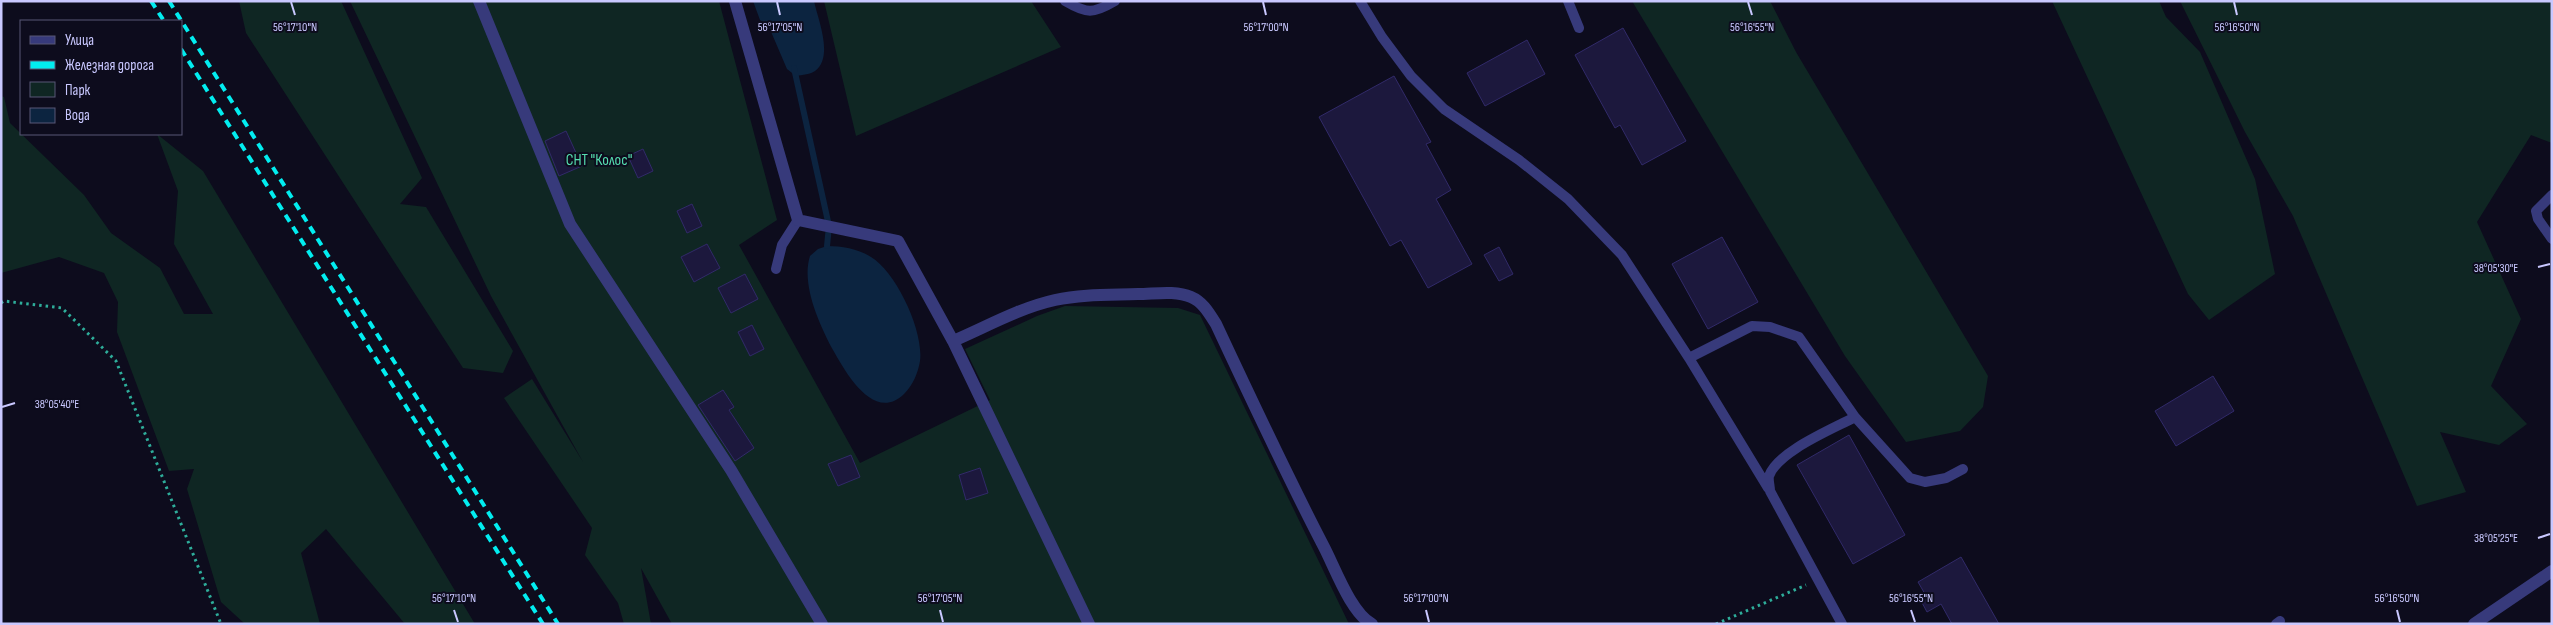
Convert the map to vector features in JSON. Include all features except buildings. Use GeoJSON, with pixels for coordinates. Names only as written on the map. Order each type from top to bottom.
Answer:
{"type":"FeatureCollection","features":[{"type":"Feature","properties":{"kind":"street"},"geometry":{"type":"LineString","coordinates":[[479,1],[570,224],[731,470],[822,624]]}},
{"type":"Feature","properties":{"kind":"street"},"geometry":{"type":"LineString","coordinates":[[735,1],[798,220],[898,241],[953,341],[1089,624]]}},
{"type":"Feature","properties":{"kind":"street"},"geometry":{"type":"LineString","coordinates":[[953,341],[1020,312],[1056,300],[1075,297],[1151,294],[1180,294],[1192,297],[1205,307],[1216,324],[1282,466],[1340,578],[1356,608],[1366,621],[1372,624]]}},
{"type":"Feature","properties":{"kind":"street"},"geometry":{"type":"LineString","coordinates":[[2474,624],[2551,572]]}},
{"type":"Feature","properties":{"kind":"lane"},"geometry":{"type":"LineString","coordinates":[[1065,1],[1080,10],[1097,12],[1115,1]]}},
{"type":"Feature","properties":{"kind":"lane"},"geometry":{"type":"LineString","coordinates":[[1360,1],[1382,37],[1411,76],[1444,109],[1519,160],[1568,199],[1622,255],[1689,358],[1770,491],[1842,624]]}},
{"type":"Feature","properties":{"kind":"lane"},"geometry":{"type":"LineString","coordinates":[[1568,1],[1579,28]]}},
{"type":"Feature","properties":{"kind":"lane"},"geometry":{"type":"LineString","coordinates":[[2552,195],[2536,211],[2538,219],[2552,239]]}},
{"type":"Feature","properties":{"kind":"lane"},"geometry":{"type":"LineString","coordinates":[[776,269],[782,245],[798,220]]}},
{"type":"Feature","properties":{"kind":"lane"},"geometry":{"type":"LineString","coordinates":[[1689,358],[1752,326],[1770,327],[1799,338],[1855,417],[1910,478],[1925,482],[1946,478],[1963,469]]}},
{"type":"Feature","properties":{"kind":"lane"},"geometry":{"type":"LineString","coordinates":[[1770,491],[1769,477],[1777,463],[1791,452],[1855,417]]}},
{"type":"Feature","properties":{"kind":"path"},"geometry":{"type":"LineString","coordinates":[[1,304],[4,301],[62,308],[116,361],[221,624]]}},
{"type":"Feature","properties":{"kind":"path"},"geometry":{"type":"LineString","coordinates":[[1716,624],[1818,580]]}},
{"type":"Feature","properties":{"kind":"green space"},"geometry":{"type":"Polygon","coordinates":[[[239,1],[341,1],[422,178],[400,204],[426,207],[513,351],[503,373],[463,368],[246,33],[239,1]]]}},
{"type":"Feature","properties":{"kind":"green space","name":"СНТ \"Колос\""},"geometry":{"type":"Polygon","coordinates":[[[350,1],[719,1],[777,220],[739,245],[860,463],[990,400],[965,349],[1037,316],[1065,306],[1178,308],[1200,315],[1349,624],[672,624],[641,568],[651,624],[624,624],[618,603],[585,555],[592,528],[504,398],[532,379],[583,462],[491,296],[350,1]]]}},
{"type":"Feature","properties":{"kind":"green space"},"geometry":{"type":"Polygon","coordinates":[[[824,1],[1031,1],[1061,47],[856,136],[824,1]]]}},
{"type":"Feature","properties":{"kind":"green space"},"geometry":{"type":"Polygon","coordinates":[[[1632,1],[1770,1],[1796,52],[1988,376],[1983,407],[1960,431],[1906,442],[1845,356],[1632,1]]]}},
{"type":"Feature","properties":{"kind":"green space"},"geometry":{"type":"Polygon","coordinates":[[[2052,1],[2159,1],[2166,17],[2200,52],[2255,179],[2275,274],[2209,320],[2188,294],[2052,1]]]}},
{"type":"Feature","properties":{"kind":"green space"},"geometry":{"type":"Polygon","coordinates":[[[2180,1],[2552,1],[2552,143],[2531,135],[2477,222],[2521,319],[2491,386],[2527,424],[2499,445],[2440,432],[2466,492],[2417,506],[2293,216],[2245,132],[2180,1]]]}},
{"type":"Feature","properties":{"kind":"green space"},"geometry":{"type":"Polygon","coordinates":[[[1,96],[4,97],[10,123],[20,135],[22,135],[84,195],[111,233],[160,268],[184,314],[213,314],[174,244],[178,191],[158,135],[203,171],[475,624],[405,624],[326,529],[301,553],[320,624],[245,624],[221,602],[187,489],[194,469],[169,471],[117,332],[118,302],[104,273],[59,257],[1,273],[1,96]]]}},
{"type":"Feature","properties":{"kind":"water"},"geometry":{"type":"Polygon","coordinates":[[[753,1],[814,1],[824,48],[821,65],[815,71],[796,76],[787,69],[769,27],[760,20],[753,1]]]}},
{"type":"Feature","properties":{"kind":"water"},"geometry":{"type":"Polygon","coordinates":[[[827,246],[850,248],[871,257],[890,275],[913,319],[918,334],[920,361],[910,387],[904,394],[893,401],[882,403],[862,392],[845,371],[822,328],[810,291],[808,267],[810,256],[818,249],[827,246]]]}},
{"type":"Feature","properties":{"kind":"waterway"},"geometry":{"type":"LineString","coordinates":[[794,68],[829,226],[827,246]]}},
{"type":"Feature","properties":{"kind":"railway"},"geometry":{"type":"LineString","coordinates":[[151,1],[163,20]]}},
{"type":"Feature","properties":{"kind":"railway"},"geometry":{"type":"LineString","coordinates":[[169,1],[181,20]]}},
{"type":"Feature","properties":{"kind":"railway"},"geometry":{"type":"LineString","coordinates":[[182,22],[558,624]]}},
{"type":"Feature","properties":{"kind":"railway"},"geometry":{"type":"LineString","coordinates":[[182,51],[543,624]]}}]}
